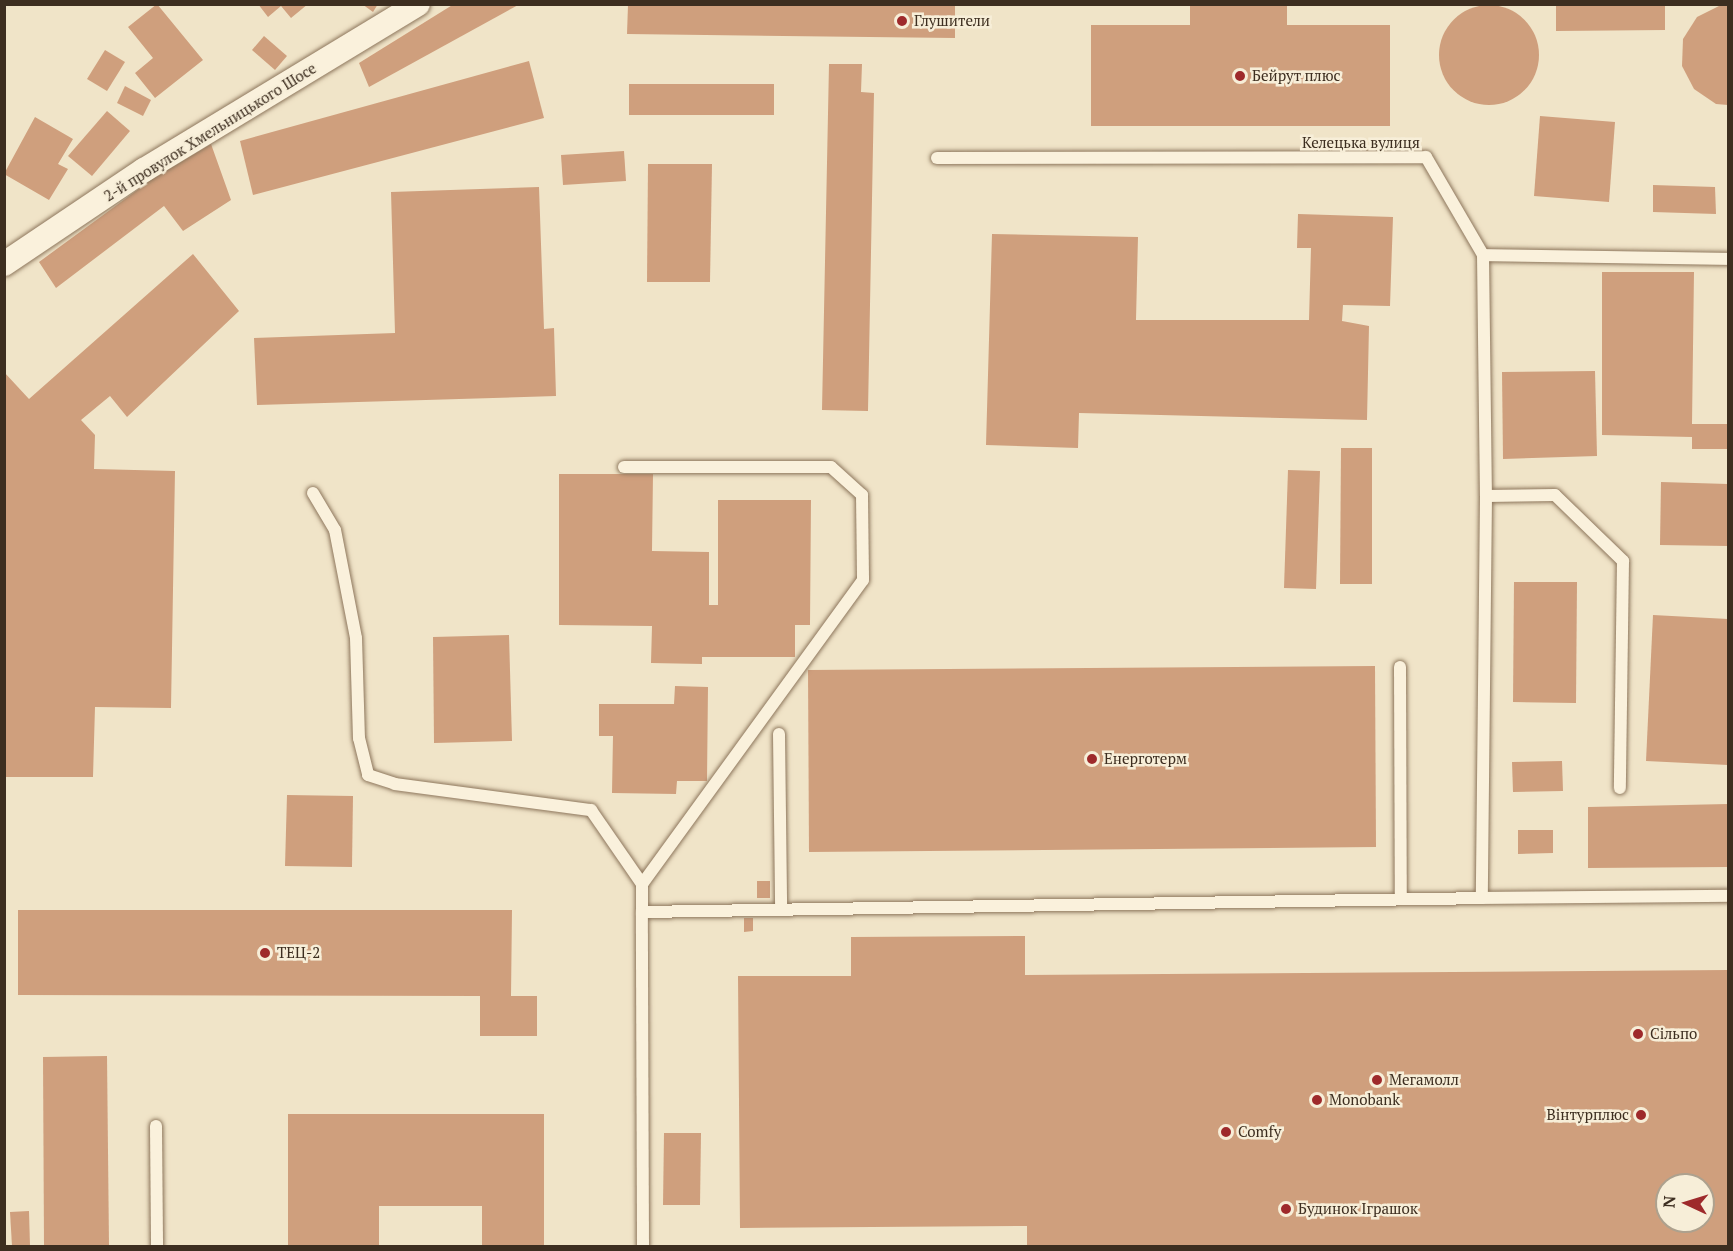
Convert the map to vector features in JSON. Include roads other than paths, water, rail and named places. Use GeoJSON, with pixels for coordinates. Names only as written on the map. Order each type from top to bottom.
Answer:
{"type":"FeatureCollection","features":[{"type":"Feature","properties":{"kind":"street","name":"2-й провулок Хмельницького Шосе"},"geometry":{"type":"LineString","coordinates":[[4,264],[144,170],[418,4]]}},
{"type":"Feature","properties":{"kind":"lane","name":"Келецька вулиця"},"geometry":{"type":"LineString","coordinates":[[938,158],[1426,157],[1483,255]]}},
{"type":"Feature","properties":{"kind":"lane"},"geometry":{"type":"LineString","coordinates":[[1482,898],[1486,496],[1483,255],[1728,259]]}},
{"type":"Feature","properties":{"kind":"lane"},"geometry":{"type":"LineString","coordinates":[[624,467],[831,467],[862,495],[863,580],[642,884]]}},
{"type":"Feature","properties":{"kind":"lane"},"geometry":{"type":"LineString","coordinates":[[313,493],[335,530],[356,638],[359,738],[368,775],[395,783],[591,810],[619,845],[642,884],[643,1246]]}},
{"type":"Feature","properties":{"kind":"lane"},"geometry":{"type":"LineString","coordinates":[[1486,496],[1555,495],[1623,561],[1620,788]]}},
{"type":"Feature","properties":{"kind":"lane"},"geometry":{"type":"LineString","coordinates":[[1400,667],[1401,897]]}},
{"type":"Feature","properties":{"kind":"lane"},"geometry":{"type":"LineString","coordinates":[[779,734],[781,909]]}},
{"type":"Feature","properties":{"kind":"lane"},"geometry":{"type":"LineString","coordinates":[[642,912],[1401,897],[1728,896]]}},
{"type":"Feature","properties":{"kind":"lane"},"geometry":{"type":"LineString","coordinates":[[156,1126],[157,1246]]}},
{"type":"Feature","properties":{"kind":"place","name":"Глушители"},"geometry":{"type":"Point","coordinates":[902,21]}},
{"type":"Feature","properties":{"kind":"place","name":"Бейрут плюс"},"geometry":{"type":"Point","coordinates":[1240,76]}},
{"type":"Feature","properties":{"kind":"place","name":"Енерготерм"},"geometry":{"type":"Point","coordinates":[1092,759]}},
{"type":"Feature","properties":{"kind":"place","name":"ТЕЦ-2"},"geometry":{"type":"Point","coordinates":[265,953]}},
{"type":"Feature","properties":{"kind":"place","name":"Сільпо"},"geometry":{"type":"Point","coordinates":[1638,1034]}},
{"type":"Feature","properties":{"kind":"place","name":"Мегамолл"},"geometry":{"type":"Point","coordinates":[1377,1080]}},
{"type":"Feature","properties":{"kind":"place","name":"Monobank"},"geometry":{"type":"Point","coordinates":[1317,1100]}},
{"type":"Feature","properties":{"kind":"place","name":"Вінтурплюс"},"geometry":{"type":"Point","coordinates":[1641,1115]}},
{"type":"Feature","properties":{"kind":"place","name":"Comfy"},"geometry":{"type":"Point","coordinates":[1226,1132]}},
{"type":"Feature","properties":{"kind":"place","name":"Будинок Іграшок"},"geometry":{"type":"Point","coordinates":[1286,1209]}}]}
